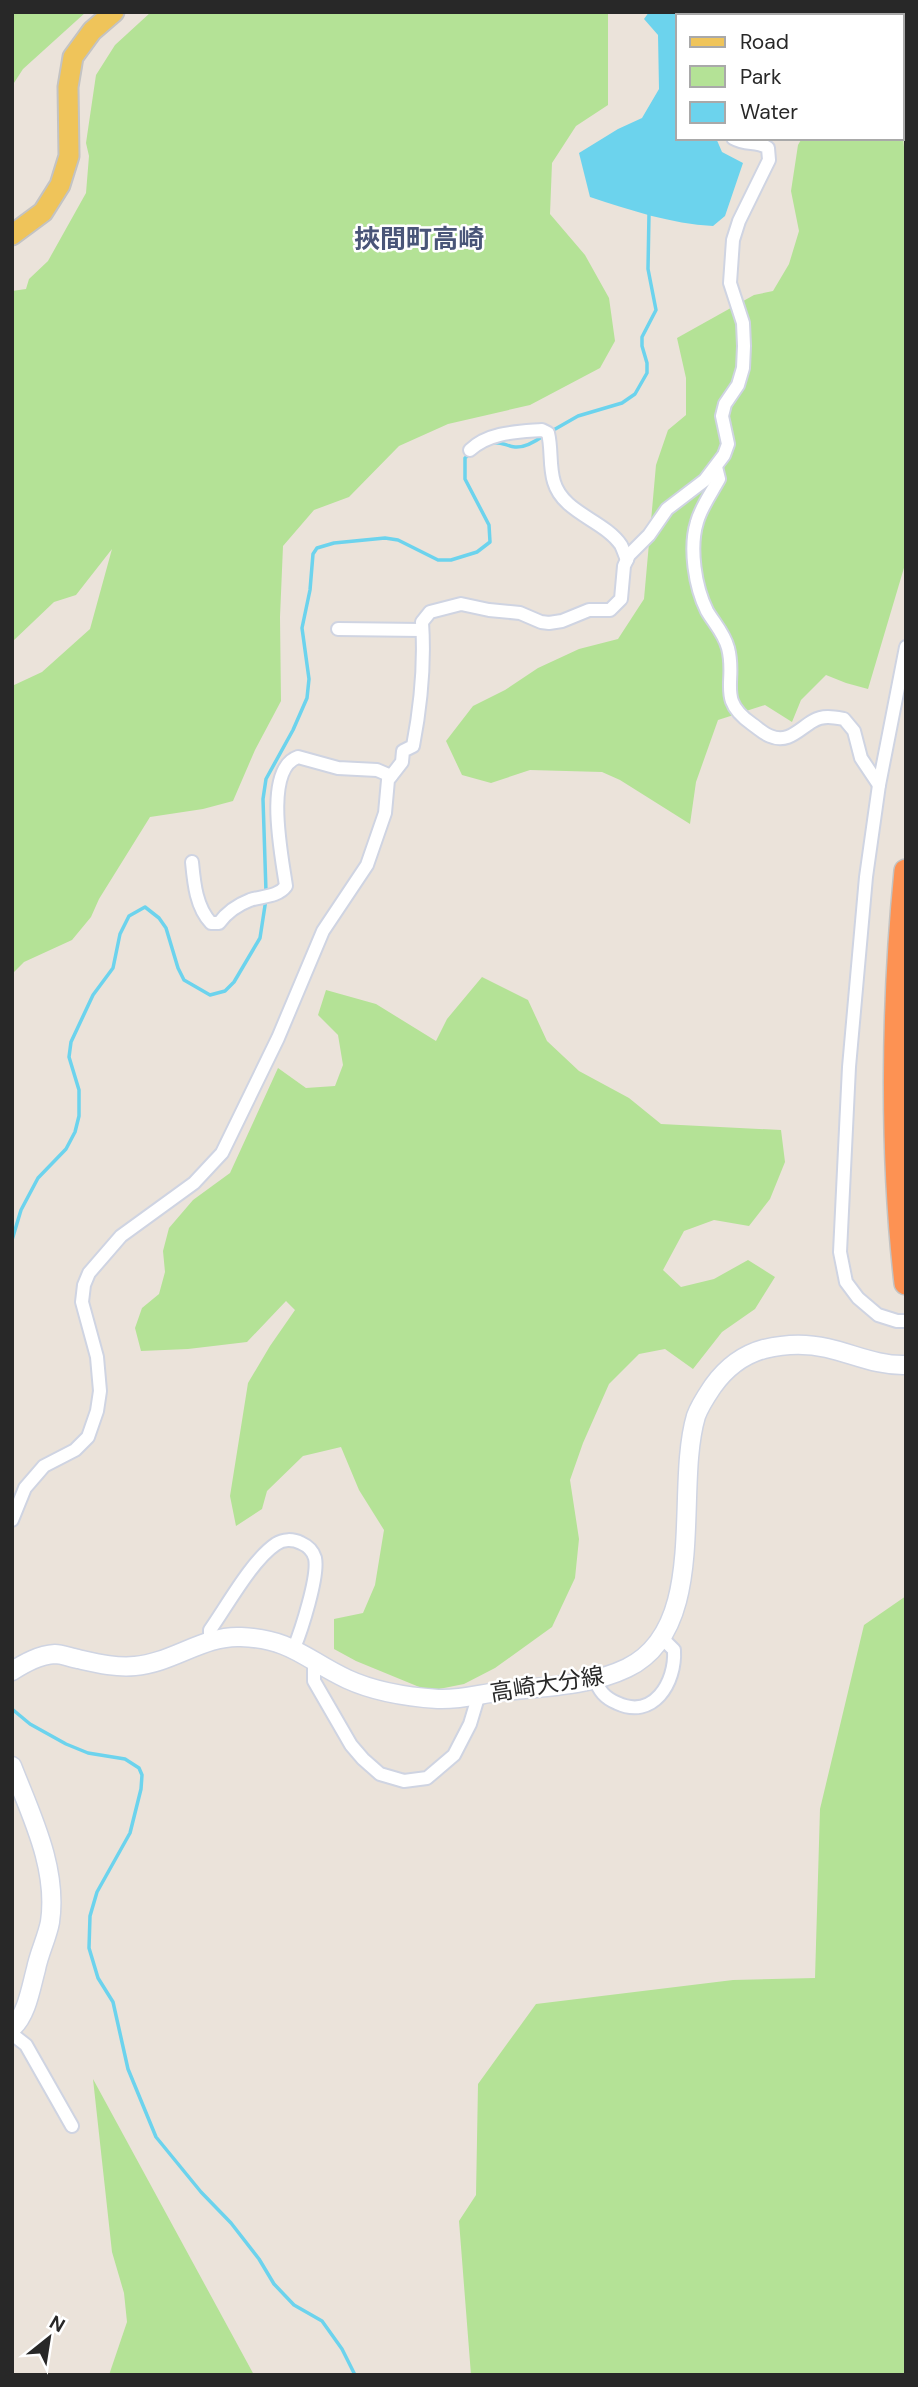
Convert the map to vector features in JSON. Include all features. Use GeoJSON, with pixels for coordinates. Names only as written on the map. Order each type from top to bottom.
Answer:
{"type":"FeatureCollection","features":[{"type":"Feature","properties":{"kind":"highway"},"geometry":{"type":"LineString","coordinates":[[906,871],[902,912],[897,1093],[899,1187],[906,1283]]}},
{"type":"Feature","properties":{"kind":"main road"},"geometry":{"type":"LineString","coordinates":[[12,235],[43,212],[60,185],[69,156],[68,87],[73,57],[92,31],[114,12]]}},
{"type":"Feature","properties":{"kind":"main road","name":"高崎大分線"},"geometry":{"type":"LineString","coordinates":[[12,1671],[30,1660],[55,1654],[103,1664],[135,1666],[157,1662],[210,1642],[239,1636],[276,1641],[294,1648],[348,1679],[383,1690],[442,1699],[594,1679],[633,1665],[653,1650],[672,1617],[678,1595],[690,1447],[696,1415],[722,1374],[740,1358],[761,1350],[806,1344],[876,1363],[906,1364]]}},
{"type":"Feature","properties":{"kind":"main road"},"geometry":{"type":"LineString","coordinates":[[12,1766],[46,1856],[52,1895],[49,1923],[32,1983],[24,2009],[12,2031]]}},
{"type":"Feature","properties":{"kind":"street"},"geometry":{"type":"LineString","coordinates":[[12,1520],[25,1488],[44,1466],[75,1450],[88,1437],[97,1411],[100,1391],[97,1357],[82,1302],[83,1285],[89,1273],[121,1236],[194,1182],[222,1153],[278,1038],[323,931],[367,865],[385,813],[388,780],[402,762],[403,751],[413,746],[419,717],[424,657],[422,622],[430,612],[461,604],[520,613],[549,623],[562,621],[589,610],[610,610],[621,599],[627,560],[667,509],[705,480],[716,467],[728,444],[722,416],[725,404],[738,385],[743,368],[743,323],[730,283],[733,240],[739,221],[769,160],[768,148],[762,144],[744,144],[737,140]]}},
{"type":"Feature","properties":{"kind":"street"},"geometry":{"type":"LineString","coordinates":[[470,450],[492,436],[542,430],[548,433],[552,447],[554,482],[559,492],[621,545],[627,560]]}},
{"type":"Feature","properties":{"kind":"street"},"geometry":{"type":"LineString","coordinates":[[716,467],[719,479],[696,522],[693,563],[701,596],[728,649],[731,703],[738,714],[772,737],[785,738],[795,735],[814,720],[830,716],[844,719],[854,731],[861,758],[879,785]]}},
{"type":"Feature","properties":{"kind":"street"},"geometry":{"type":"LineString","coordinates":[[338,629],[422,630]]}},
{"type":"Feature","properties":{"kind":"street"},"geometry":{"type":"LineString","coordinates":[[906,647],[879,785],[866,877],[849,1067],[840,1252],[846,1282],[858,1298],[878,1315],[906,1321]]}},
{"type":"Feature","properties":{"kind":"street"},"geometry":{"type":"LineString","coordinates":[[192,862],[202,911],[211,923],[219,923],[237,906],[280,892],[286,886],[277,790],[288,764],[298,757],[338,768],[377,770],[391,776]]}},
{"type":"Feature","properties":{"kind":"street"},"geometry":{"type":"LineString","coordinates":[[210,1642],[210,1630],[258,1561],[276,1544],[297,1540],[309,1547],[315,1559],[315,1573],[301,1631],[294,1648]]}},
{"type":"Feature","properties":{"kind":"street"},"geometry":{"type":"LineString","coordinates":[[594,1679],[606,1698],[634,1708],[646,1706],[657,1699],[666,1687],[673,1666],[674,1650],[662,1638]]}},
{"type":"Feature","properties":{"kind":"street"},"geometry":{"type":"LineString","coordinates":[[314,1659],[314,1681],[351,1745],[380,1774],[404,1781],[427,1778],[454,1755],[470,1724],[479,1694]]}},
{"type":"Feature","properties":{"kind":"street"},"geometry":{"type":"LineString","coordinates":[[12,2031],[26,2045],[72,2126]]}},
{"type":"Feature","properties":{"kind":"green space"},"geometry":{"type":"Polygon","coordinates":[[[12,12],[86,12],[23,69],[12,86],[12,12]]]}},
{"type":"Feature","properties":{"kind":"green space"},"geometry":{"type":"Polygon","coordinates":[[[151,12],[608,12],[608,105],[576,126],[552,163],[550,214],[585,255],[609,298],[615,341],[600,368],[530,405],[448,424],[399,446],[349,497],[314,510],[283,546],[281,701],[255,750],[233,801],[203,809],[150,817],[99,899],[91,917],[72,940],[24,962],[12,974],[12,686],[42,672],[90,629],[112,549],[76,595],[54,602],[12,642],[12,291],[26,289],[29,279],[48,261],[86,193],[89,156],[86,143],[96,75],[115,45],[151,12]]]}},
{"type":"Feature","properties":{"kind":"green space"},"geometry":{"type":"Polygon","coordinates":[[[801,140],[903,140],[906,163],[906,561],[868,689],[826,675],[801,700],[792,722],[765,705],[718,720],[696,782],[690,824],[620,780],[602,772],[530,770],[491,783],[462,775],[446,741],[473,706],[505,690],[538,668],[579,649],[618,639],[644,599],[656,465],[668,430],[686,415],[686,378],[677,338],[754,295],[773,291],[789,264],[799,231],[791,191],[801,140]]]}},
{"type":"Feature","properties":{"kind":"green space"},"geometry":{"type":"Polygon","coordinates":[[[482,977],[528,1000],[547,1041],[579,1071],[629,1098],[661,1124],[781,1130],[785,1162],[770,1199],[749,1226],[714,1220],[684,1231],[663,1270],[681,1287],[714,1279],[748,1260],[775,1277],[755,1309],[722,1332],[693,1369],[665,1349],[639,1354],[609,1384],[570,1480],[579,1539],[575,1578],[552,1627],[495,1668],[464,1684],[429,1691],[334,1649],[334,1619],[363,1613],[375,1585],[384,1530],[359,1490],[341,1447],[303,1456],[267,1491],[262,1509],[236,1526],[230,1496],[248,1383],[295,1310],[286,1301],[247,1342],[188,1349],[141,1351],[135,1328],[142,1308],[159,1294],[165,1272],[163,1251],[169,1228],[193,1200],[230,1173],[278,1068],[306,1088],[335,1086],[343,1065],[338,1035],[318,1015],[326,990],[376,1004],[436,1041],[447,1019],[482,977]]]}},
{"type":"Feature","properties":{"kind":"green space"},"geometry":{"type":"Polygon","coordinates":[[[906,1596],[906,2375],[471,2375],[459,2221],[476,2195],[478,2084],[536,2004],[733,1980],[815,1978],[820,1809],[864,1625],[906,1596]]]}},
{"type":"Feature","properties":{"kind":"green space"},"geometry":{"type":"Polygon","coordinates":[[[93,2079],[254,2375],[109,2375],[127,2322],[124,2293],[112,2252],[93,2079]]]}},
{"type":"Feature","properties":{"kind":"water"},"geometry":{"type":"Polygon","coordinates":[[[649,12],[701,14],[676,14],[676,140],[717,140],[722,152],[743,163],[725,216],[713,226],[666,219],[590,197],[579,153],[642,118],[659,89],[658,35],[644,19],[649,12]]]}},
{"type":"Feature","properties":{"kind":"waterway"},"geometry":{"type":"LineString","coordinates":[[550,432],[578,416],[622,403],[635,394],[647,373],[642,337],[656,310],[648,269],[649,214]]}},
{"type":"Feature","properties":{"kind":"waterway"},"geometry":{"type":"LineString","coordinates":[[492,443],[519,447],[543,436]]}},
{"type":"Feature","properties":{"kind":"waterway"},"geometry":{"type":"LineString","coordinates":[[266,892],[263,799],[266,779],[307,698],[309,679],[302,628],[310,590],[313,554],[317,548],[334,543],[385,538],[398,540],[438,560],[451,560],[477,552],[490,542],[489,525],[465,479],[465,458],[470,454]]}},
{"type":"Feature","properties":{"kind":"waterway"},"geometry":{"type":"LineString","coordinates":[[12,1240],[21,1210],[38,1178],[66,1149],[75,1132],[79,1116],[79,1090],[69,1057],[71,1042],[93,995],[113,968],[120,934],[129,916],[145,907],[159,918],[166,928],[184,980],[210,995],[225,991],[234,982],[260,938],[266,899]]}},
{"type":"Feature","properties":{"kind":"waterway"},"geometry":{"type":"LineString","coordinates":[[12,1709],[30,1724],[66,1744],[88,1753],[125,1759],[139,1768],[142,1775],[141,1789],[130,1833],[97,1892],[90,1916],[89,1948],[98,1978],[113,2002],[128,2069],[156,2137],[201,2192],[231,2223],[259,2259],[274,2284],[294,2305],[322,2321],[342,2349],[355,2375]]}},
{"type":"Feature","properties":{"kind":"district","name":"挾間町高崎"},"geometry":{"type":"Point","coordinates":[419,239]}}]}
